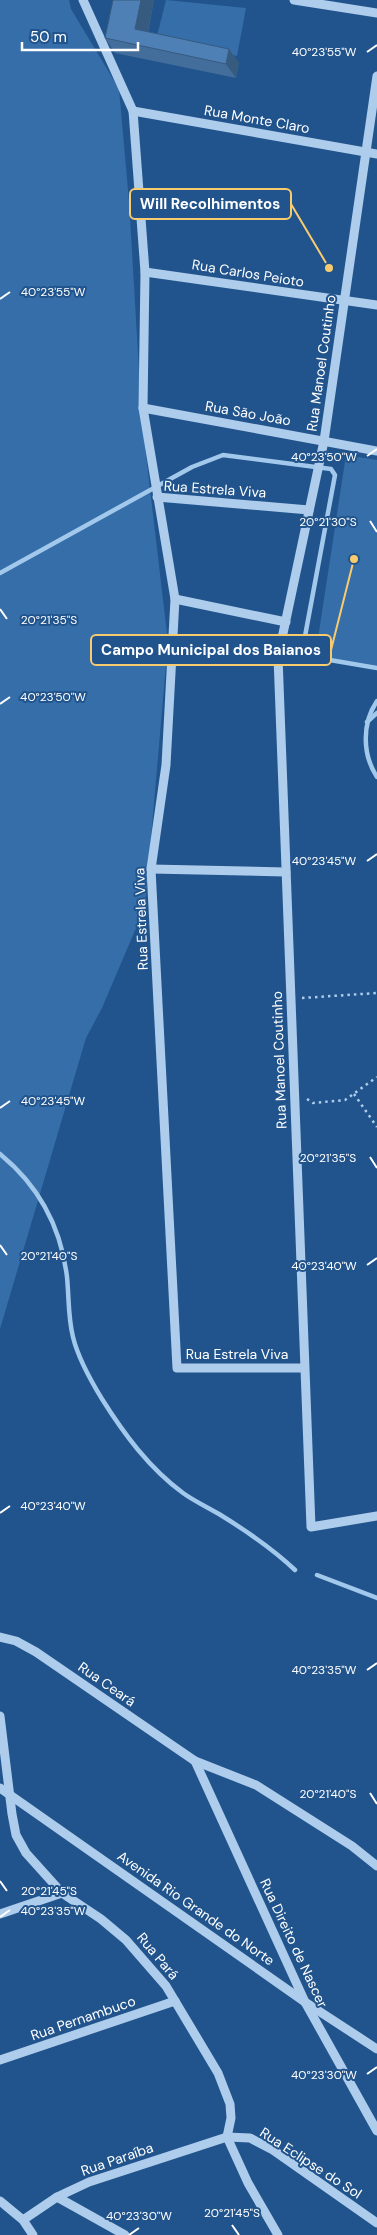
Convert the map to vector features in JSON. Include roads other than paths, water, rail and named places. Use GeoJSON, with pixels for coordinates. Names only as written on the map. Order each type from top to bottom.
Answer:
{"type":"FeatureCollection","features":[{"type":"Feature","properties":{"kind":"street"},"geometry":{"type":"LineString","coordinates":[[83,0],[133,111],[144,272],[143,408],[157,497]]}},
{"type":"Feature","properties":{"kind":"street"},"geometry":{"type":"LineString","coordinates":[[294,0],[377,13]]}},
{"type":"Feature","properties":{"kind":"street","name":"Rua Manoel Coutinho"},"geometry":{"type":"LineString","coordinates":[[377,76],[324,441],[278,657],[311,1527],[377,1516]]}},
{"type":"Feature","properties":{"kind":"street","name":"Rua Monte Claro"},"geometry":{"type":"LineString","coordinates":[[133,111],[377,154]]}},
{"type":"Feature","properties":{"kind":"street","name":"Rua Carlos Peioto"},"geometry":{"type":"LineString","coordinates":[[144,272],[344,302],[377,305]]}},
{"type":"Feature","properties":{"kind":"street","name":"Rua São João"},"geometry":{"type":"LineString","coordinates":[[143,408],[377,451]]}},
{"type":"Feature","properties":{"kind":"street","name":"Rua Estrela Viva"},"geometry":{"type":"LineString","coordinates":[[304,1368],[177,1368],[152,868],[166,765],[175,599],[157,497],[309,510]]}},
{"type":"Feature","properties":{"kind":"street"},"geometry":{"type":"LineString","coordinates":[[175,599],[286,622]]}},
{"type":"Feature","properties":{"kind":"street"},"geometry":{"type":"LineString","coordinates":[[152,868],[286,872]]}},
{"type":"Feature","properties":{"kind":"street","name":"Rua Ceará"},"geometry":{"type":"LineString","coordinates":[[0,1637],[16,1641],[36,1652],[195,1761],[256,1785],[352,1846],[377,1866]]}},
{"type":"Feature","properties":{"kind":"street","name":"Rua Pará"},"geometry":{"type":"LineString","coordinates":[[0,1716],[16,1835],[26,1853],[62,1893],[102,1918],[126,1940],[166,1986],[200,2039],[221,2081],[230,2104],[231,2118],[227,2137]]}},
{"type":"Feature","properties":{"kind":"street","name":"Rua Direito de Nascer"},"geometry":{"type":"LineString","coordinates":[[195,1761],[305,2002],[377,2131]]}},
{"type":"Feature","properties":{"kind":"street","name":"Avenida Rio Grande do Norte"},"geometry":{"type":"LineString","coordinates":[[0,1788],[305,2002],[377,2048]]}},
{"type":"Feature","properties":{"kind":"street"},"geometry":{"type":"LineString","coordinates":[[0,1914],[62,1893]]}},
{"type":"Feature","properties":{"kind":"street","name":"Rua Pernambuco"},"geometry":{"type":"LineString","coordinates":[[0,2060],[175,2001]]}},
{"type":"Feature","properties":{"kind":"street"},"geometry":{"type":"LineString","coordinates":[[227,2137],[248,2183],[278,2235]]}},
{"type":"Feature","properties":{"kind":"street","name":"Rua Paraíba"},"geometry":{"type":"LineString","coordinates":[[23,2220],[57,2197],[119,2170],[227,2137]]}},
{"type":"Feature","properties":{"kind":"street","name":"Rua Eclipse do Sol"},"geometry":{"type":"LineString","coordinates":[[227,2137],[250,2138],[273,2150],[377,2223]]}},
{"type":"Feature","properties":{"kind":"street"},"geometry":{"type":"LineString","coordinates":[[57,2197],[125,2235]]}},
{"type":"Feature","properties":{"kind":"street"},"geometry":{"type":"LineString","coordinates":[[0,2201],[23,2220],[33,2235]]}},
{"type":"Feature","properties":{"kind":"waterway"},"geometry":{"type":"LineString","coordinates":[[0,573],[192,467],[223,455],[331,469],[335,475],[303,647],[309,655],[318,658],[377,668]]}},
{"type":"Feature","properties":{"kind":"waterway"},"geometry":{"type":"LineString","coordinates":[[377,701],[366,729],[366,749],[377,777]]}},
{"type":"Feature","properties":{"kind":"waterway"},"geometry":{"type":"LineString","coordinates":[[367,722],[377,713]]}},
{"type":"Feature","properties":{"kind":"waterway"},"geometry":{"type":"LineString","coordinates":[[0,1154],[26,1179],[46,1208],[64,1259],[71,1330],[75,1345],[89,1377],[119,1425],[148,1462],[171,1483],[187,1496],[249,1533],[295,1570]]}},
{"type":"Feature","properties":{"kind":"waterway"},"geometry":{"type":"LineString","coordinates":[[317,1575],[377,1598]]}},
{"type":"Feature","properties":{"kind":"place","name":"Will Recolhimentos"},"geometry":{"type":"Point","coordinates":[329,268]}},
{"type":"Feature","properties":{"kind":"place","name":"Campo Municipal dos Baianos"},"geometry":{"type":"Point","coordinates":[354,559]}}]}
